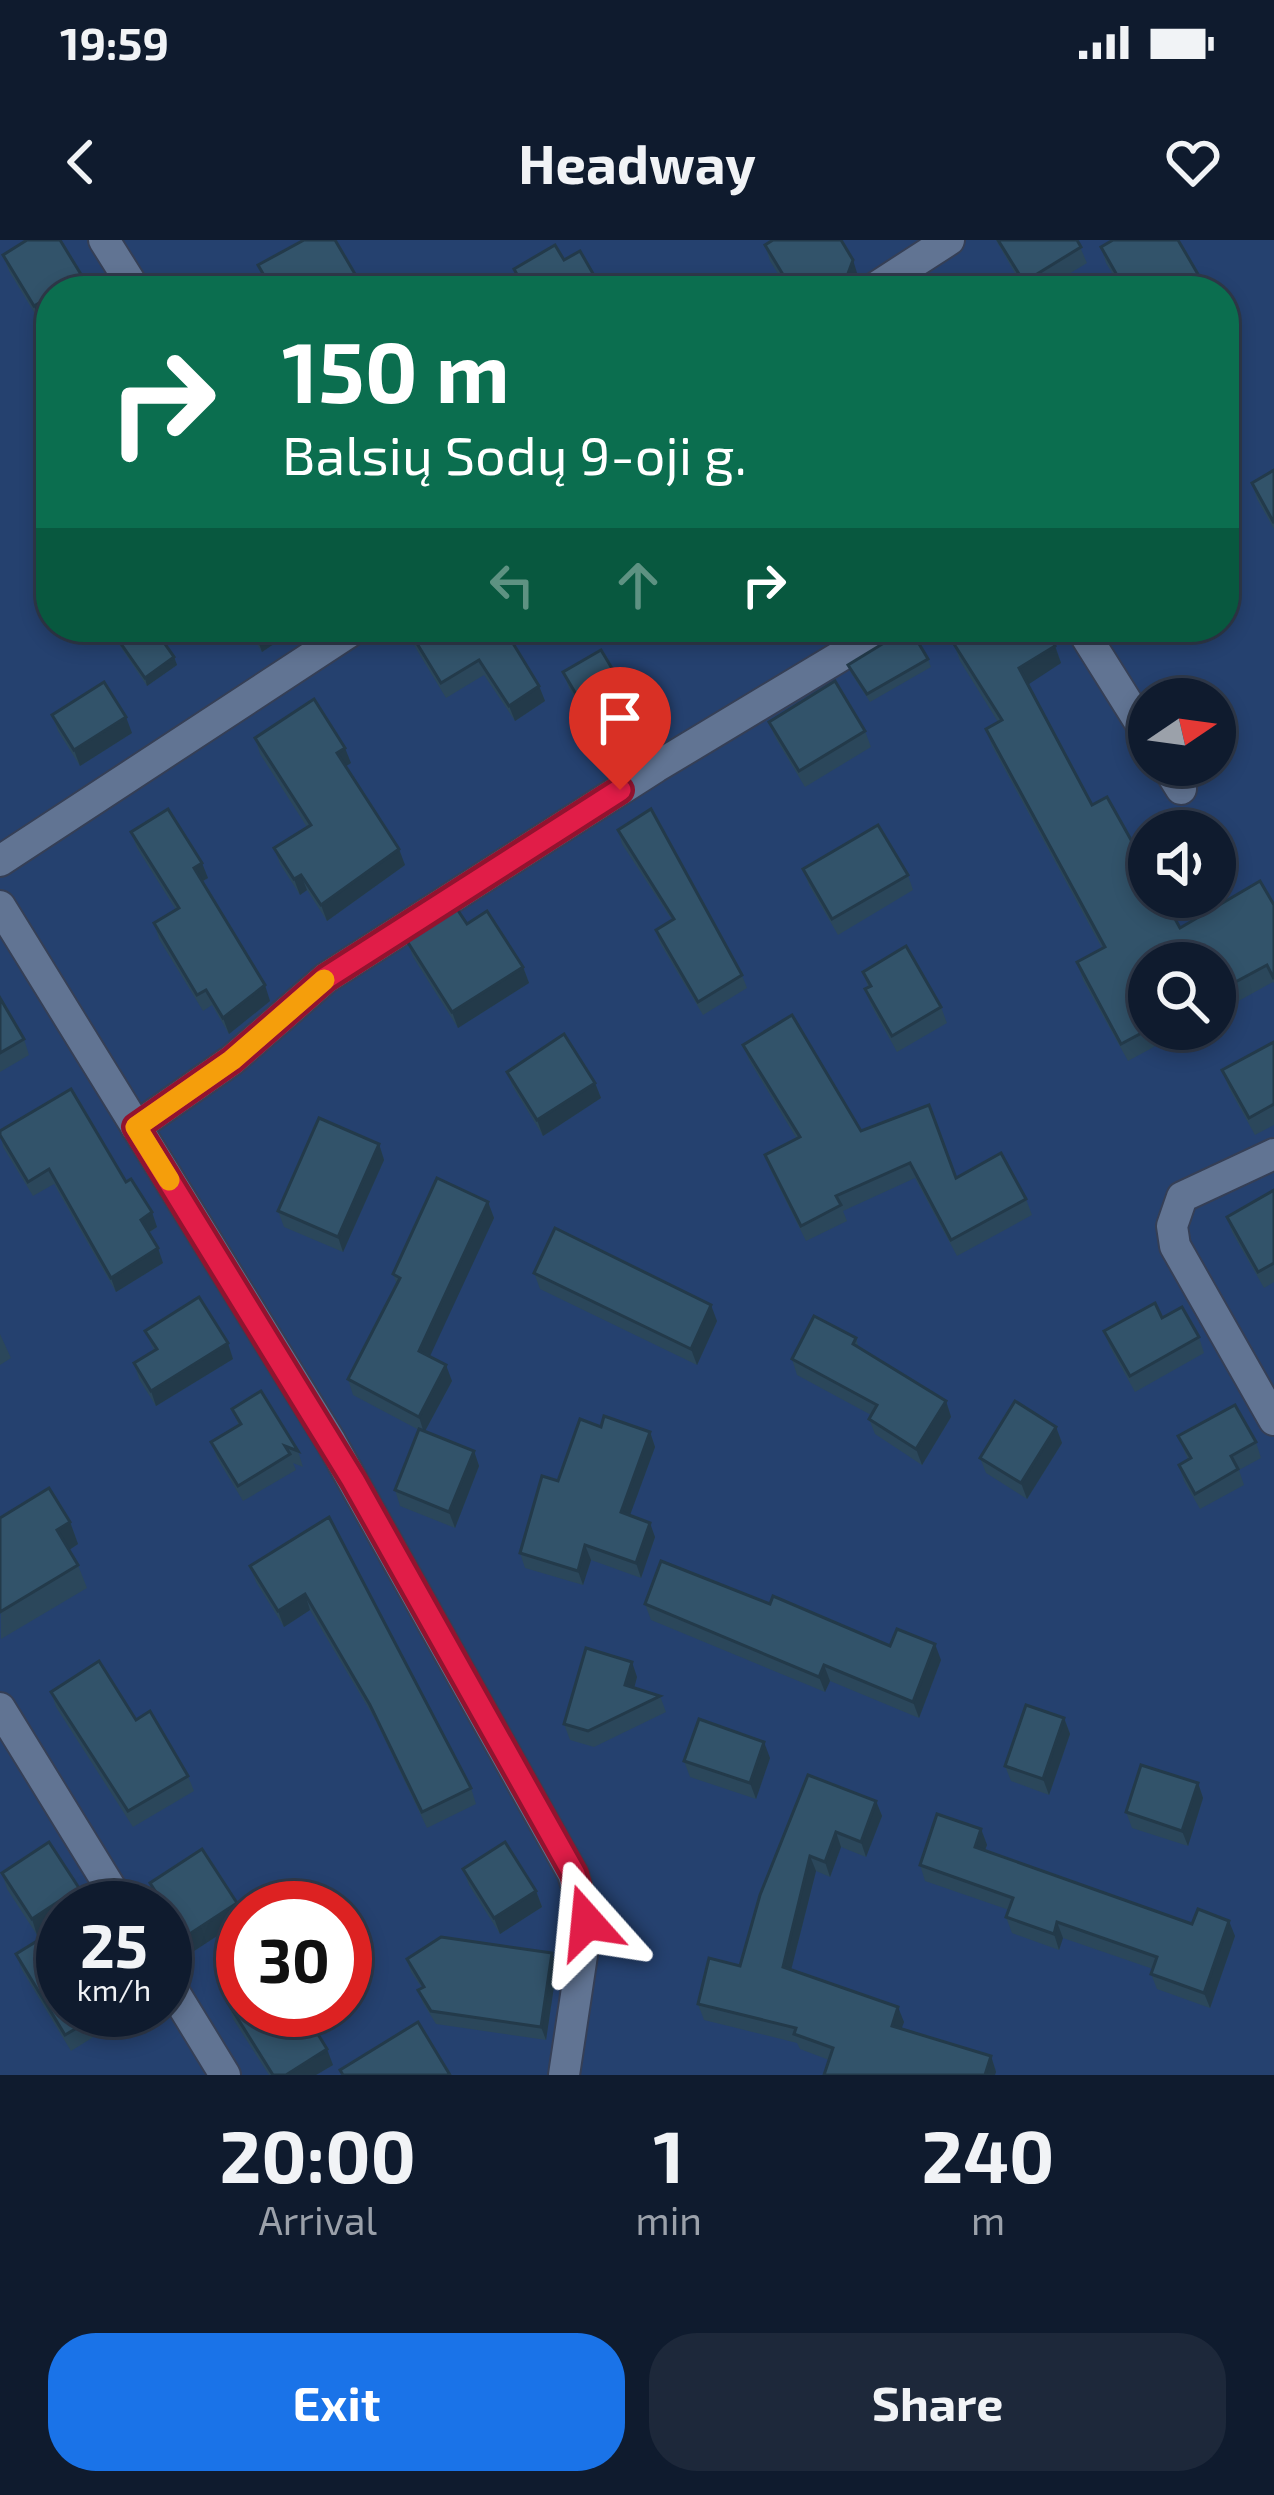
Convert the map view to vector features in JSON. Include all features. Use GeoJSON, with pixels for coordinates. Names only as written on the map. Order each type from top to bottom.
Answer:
{"type":"FeatureCollection","features":[{"type":"Feature","properties":{"kind":"street"},"geometry":{"type":"LineString","coordinates":[[104,240],[127,276]]}},
{"type":"Feature","properties":{"kind":"street"},"geometry":{"type":"LineString","coordinates":[[893,276],[949,240]]}},
{"type":"Feature","properties":{"kind":"street"},"geometry":{"type":"LineString","coordinates":[[0,861],[331,642]]}},
{"type":"Feature","properties":{"kind":"street"},"geometry":{"type":"LineString","coordinates":[[136,1127],[232,1060],[326,978],[656,767],[864,642]]}},
{"type":"Feature","properties":{"kind":"street"},"geometry":{"type":"LineString","coordinates":[[1089,642],[1128,704]]}},
{"type":"Feature","properties":{"kind":"street"},"geometry":{"type":"LineString","coordinates":[[0,906],[353,1480],[574,1874],[587,1922],[564,2075]]}},
{"type":"Feature","properties":{"kind":"street"},"geometry":{"type":"LineString","coordinates":[[1274,1154],[1182,1197],[1172,1226],[1185,1265],[1274,1420]]}},
{"type":"Feature","properties":{"kind":"street"},"geometry":{"type":"LineString","coordinates":[[0,1708],[106,1881]]}},
{"type":"Feature","properties":{"kind":"street"},"geometry":{"type":"LineString","coordinates":[[192,2021],[225,2075]]}},
{"type":"Feature","properties":{"kind":"shaded area"},"geometry":{"type":"Polygon","coordinates":[[[0,240],[1274,240],[1274,2075],[0,2075],[0,240]]]}},
{"type":"Feature","properties":{"kind":"building"},"geometry":{"type":"Polygon","coordinates":[[[27,240],[60,240],[82,276],[36,276],[34,306],[3,255],[27,240]]]}},
{"type":"Feature","properties":{"kind":"building"},"geometry":{"type":"Polygon","coordinates":[[[304,240],[335,240],[356,276],[264,276],[258,265],[304,240]]]}},
{"type":"Feature","properties":{"kind":"building"},"geometry":{"type":"Polygon","coordinates":[[[773,240],[841,240],[853,260],[847,276],[784,276],[765,245],[773,240]]]}},
{"type":"Feature","properties":{"kind":"building"},"geometry":{"type":"Polygon","coordinates":[[[998,240],[1077,240],[1081,247],[1034,276],[1020,276],[998,240]]]}},
{"type":"Feature","properties":{"kind":"building"},"geometry":{"type":"Polygon","coordinates":[[[1113,240],[1178,240],[1199,276],[1117,276],[1101,247],[1113,240]]]}},
{"type":"Feature","properties":{"kind":"building"},"geometry":{"type":"Polygon","coordinates":[[[555,245],[564,260],[580,251],[594,276],[518,276],[514,269],[555,245]]]}},
{"type":"Feature","properties":{"kind":"building"},"geometry":{"type":"Polygon","coordinates":[[[1274,470],[1274,523],[1252,483],[1274,470]]]}},
{"type":"Feature","properties":{"kind":"building"},"geometry":{"type":"Polygon","coordinates":[[[120,642],[164,642],[174,657],[145,678],[120,642]]]}},
{"type":"Feature","properties":{"kind":"building"},"geometry":{"type":"Polygon","coordinates":[[[416,642],[512,642],[539,686],[509,706],[479,660],[441,683],[416,642]]]}},
{"type":"Feature","properties":{"kind":"building"},"geometry":{"type":"Polygon","coordinates":[[[886,642],[918,642],[928,659],[867,694],[848,665],[886,642]]]}},
{"type":"Feature","properties":{"kind":"building"},"geometry":{"type":"Polygon","coordinates":[[[1053,642],[1055,646],[1019,668],[1092,805],[1107,797],[1128,834],[1128,918],[1175,918],[1180,928],[1197,918],[1236,918],[1236,895],[1260,881],[1274,905],[1274,979],[1267,965],[1236,982],[1236,942],[1128,942],[1128,1040],[1121,1044],[1077,962],[1105,947],[986,729],[1002,720],[954,644],[1053,642]]]}},
{"type":"Feature","properties":{"kind":"building"},"geometry":{"type":"Polygon","coordinates":[[[601,650],[644,722],[606,745],[563,672],[601,650]]]}},
{"type":"Feature","properties":{"kind":"building"},"geometry":{"type":"Polygon","coordinates":[[[835,681],[865,731],[799,771],[769,722],[835,681]]]}},
{"type":"Feature","properties":{"kind":"building"},"geometry":{"type":"Polygon","coordinates":[[[104,682],[126,717],[74,750],[52,715],[104,682]]]}},
{"type":"Feature","properties":{"kind":"building"},"geometry":{"type":"Polygon","coordinates":[[[314,699],[345,748],[337,753],[399,849],[321,905],[301,875],[294,879],[274,848],[311,825],[255,738],[314,699]]]}},
{"type":"Feature","properties":{"kind":"building"},"geometry":{"type":"Polygon","coordinates":[[[168,809],[202,863],[194,868],[265,985],[223,1018],[206,990],[197,995],[154,923],[179,908],[131,832],[168,809]]]}},
{"type":"Feature","properties":{"kind":"building"},"geometry":{"type":"Polygon","coordinates":[[[651,809],[742,975],[698,1002],[656,930],[674,919],[618,830],[651,809]]]}},
{"type":"Feature","properties":{"kind":"building"},"geometry":{"type":"Polygon","coordinates":[[[878,825],[908,875],[832,919],[803,869],[878,825]]]}},
{"type":"Feature","properties":{"kind":"building"},"geometry":{"type":"Polygon","coordinates":[[[457,909],[467,924],[487,911],[523,967],[452,1012],[407,941],[457,909]]]}},
{"type":"Feature","properties":{"kind":"building"},"geometry":{"type":"Polygon","coordinates":[[[906,946],[941,1007],[892,1036],[865,989],[871,986],[863,972],[906,946]]]}},
{"type":"Feature","properties":{"kind":"building"},"geometry":{"type":"Polygon","coordinates":[[[0,998],[24,1039],[0,1053],[0,998]]]}},
{"type":"Feature","properties":{"kind":"building"},"geometry":{"type":"Polygon","coordinates":[[[792,1015],[861,1131],[929,1105],[956,1178],[1001,1153],[1026,1199],[951,1240],[910,1163],[836,1196],[841,1205],[801,1226],[765,1155],[800,1137],[743,1045],[792,1015]]]}},
{"type":"Feature","properties":{"kind":"building"},"geometry":{"type":"Polygon","coordinates":[[[564,1034],[595,1083],[537,1120],[507,1072],[564,1034]]]}},
{"type":"Feature","properties":{"kind":"building"},"geometry":{"type":"Polygon","coordinates":[[[1274,1042],[1274,1104],[1249,1118],[1222,1070],[1274,1042]]]}},
{"type":"Feature","properties":{"kind":"building"},"geometry":{"type":"Polygon","coordinates":[[[71,1089],[126,1182],[131,1179],[152,1212],[141,1220],[158,1248],[111,1278],[49,1169],[28,1182],[0,1135],[71,1089]]]}},
{"type":"Feature","properties":{"kind":"building"},"geometry":{"type":"Polygon","coordinates":[[[319,1118],[379,1144],[338,1237],[278,1211],[319,1118]]]}},
{"type":"Feature","properties":{"kind":"building"},"geometry":{"type":"Polygon","coordinates":[[[437,1178],[488,1202],[419,1351],[446,1365],[419,1417],[348,1379],[400,1278],[393,1274],[437,1178]]]}},
{"type":"Feature","properties":{"kind":"building"},"geometry":{"type":"Polygon","coordinates":[[[1274,1190],[1274,1263],[1258,1272],[1227,1217],[1274,1190]]]}},
{"type":"Feature","properties":{"kind":"building"},"geometry":{"type":"Polygon","coordinates":[[[555,1228],[711,1305],[691,1349],[534,1273],[555,1228]]]}},
{"type":"Feature","properties":{"kind":"building"},"geometry":{"type":"Polygon","coordinates":[[[199,1297],[228,1343],[151,1391],[134,1363],[157,1349],[145,1331],[199,1297]]]}},
{"type":"Feature","properties":{"kind":"building"},"geometry":{"type":"Polygon","coordinates":[[[1155,1303],[1162,1318],[1182,1307],[1199,1337],[1130,1376],[1104,1331],[1155,1303]]]}},
{"type":"Feature","properties":{"kind":"building"},"geometry":{"type":"Polygon","coordinates":[[[814,1316],[856,1338],[853,1344],[946,1401],[916,1449],[869,1419],[877,1405],[792,1359],[814,1316]]]}},
{"type":"Feature","properties":{"kind":"building"},"geometry":{"type":"Polygon","coordinates":[[[261,1391],[298,1451],[285,1446],[290,1454],[238,1486],[211,1442],[241,1424],[232,1409],[261,1391]]]}},
{"type":"Feature","properties":{"kind":"building"},"geometry":{"type":"Polygon","coordinates":[[[1015,1401],[1056,1427],[1021,1483],[980,1458],[1015,1401]]]}},
{"type":"Feature","properties":{"kind":"building"},"geometry":{"type":"Polygon","coordinates":[[[1235,1405],[1256,1442],[1231,1456],[1238,1469],[1195,1494],[1179,1465],[1191,1458],[1178,1436],[1235,1405]]]}},
{"type":"Feature","properties":{"kind":"building"},"geometry":{"type":"Polygon","coordinates":[[[604,1416],[650,1432],[621,1512],[650,1523],[636,1563],[585,1545],[578,1571],[520,1553],[542,1476],[558,1481],[580,1419],[601,1427],[604,1416]]]}},
{"type":"Feature","properties":{"kind":"building"},"geometry":{"type":"Polygon","coordinates":[[[419,1429],[474,1451],[449,1512],[395,1490],[419,1429]]]}},
{"type":"Feature","properties":{"kind":"building"},"geometry":{"type":"Polygon","coordinates":[[[49,1488],[70,1522],[57,1530],[78,1565],[0,1612],[0,1518],[49,1488]]]}},
{"type":"Feature","properties":{"kind":"building"},"geometry":{"type":"Polygon","coordinates":[[[329,1517],[471,1788],[422,1812],[370,1705],[305,1594],[278,1611],[250,1566],[329,1517]]]}},
{"type":"Feature","properties":{"kind":"building"},"geometry":{"type":"Polygon","coordinates":[[[661,1561],[770,1604],[773,1596],[890,1646],[897,1629],[935,1644],[913,1702],[824,1665],[819,1677],[645,1604],[661,1561]]]}},
{"type":"Feature","properties":{"kind":"building"},"geometry":{"type":"Polygon","coordinates":[[[586,1648],[632,1662],[625,1685],[660,1696],[588,1731],[564,1724],[586,1648]]]}},
{"type":"Feature","properties":{"kind":"building"},"geometry":{"type":"Polygon","coordinates":[[[99,1661],[136,1720],[150,1711],[188,1776],[128,1811],[51,1692],[99,1661]]]}},
{"type":"Feature","properties":{"kind":"building"},"geometry":{"type":"Polygon","coordinates":[[[1026,1705],[1064,1718],[1043,1779],[1005,1766],[1026,1705]]]}},
{"type":"Feature","properties":{"kind":"building"},"geometry":{"type":"Polygon","coordinates":[[[699,1719],[764,1742],[750,1783],[684,1761],[699,1719]]]}},
{"type":"Feature","properties":{"kind":"building"},"geometry":{"type":"Polygon","coordinates":[[[1141,1765],[1198,1783],[1182,1831],[1126,1812],[1141,1765]]]}},
{"type":"Feature","properties":{"kind":"building"},"geometry":{"type":"Polygon","coordinates":[[[808,1775],[876,1801],[861,1842],[836,1832],[825,1862],[810,1856],[783,1967],[898,2007],[892,2026],[991,2056],[985,2075],[824,2075],[833,2048],[794,2034],[796,2028],[698,2004],[709,1958],[740,1966],[760,1895],[808,1775]]]}},
{"type":"Feature","properties":{"kind":"building"},"geometry":{"type":"Polygon","coordinates":[[[937,1814],[981,1829],[975,1847],[1192,1924],[1198,1909],[1229,1921],[1204,1993],[1151,1974],[1157,1957],[1057,1922],[1054,1934],[1006,1917],[1013,1898],[920,1865],[937,1814]]]}},
{"type":"Feature","properties":{"kind":"building"},"geometry":{"type":"Polygon","coordinates":[[[49,1842],[74,1881],[36,1881],[36,1916],[32,1919],[2,1873],[49,1842]]]}},
{"type":"Feature","properties":{"kind":"building"},"geometry":{"type":"Polygon","coordinates":[[[505,1842],[536,1891],[494,1918],[463,1869],[505,1842]]]}},
{"type":"Feature","properties":{"kind":"building"},"geometry":{"type":"Polygon","coordinates":[[[202,1849],[223,1881],[216,1881],[216,1917],[192,1932],[192,1881],[153,1881],[202,1849]]]}},
{"type":"Feature","properties":{"kind":"building"},"geometry":{"type":"Polygon","coordinates":[[[441,1937],[552,1953],[541,2027],[431,2011],[418,1990],[424,1987],[407,1959],[441,1937]]]}},
{"type":"Feature","properties":{"kind":"building"},"geometry":{"type":"Polygon","coordinates":[[[36,1942],[36,1987],[16,1954],[36,1942]]]}},
{"type":"Feature","properties":{"kind":"building"},"geometry":{"type":"Polygon","coordinates":[[[418,2022],[450,2075],[343,2075],[340,2070],[418,2022]]]}},
{"type":"Feature","properties":{"kind":"building"},"geometry":{"type":"Polygon","coordinates":[[[249,2037],[320,2037],[327,2049],[286,2075],[273,2075],[249,2037]]]}},
{"type":"Feature","properties":{"kind":"slow traffic"},"geometry":{"type":"LineString","coordinates":[[169,1180],[136,1127],[232,1060],[324,980]]}},
{"type":"Feature","properties":{"kind":"route"},"geometry":{"type":"LineString","coordinates":[[587,1922],[574,1874],[397,1556],[136,1127],[232,1060],[326,978],[620,790]]}}]}
